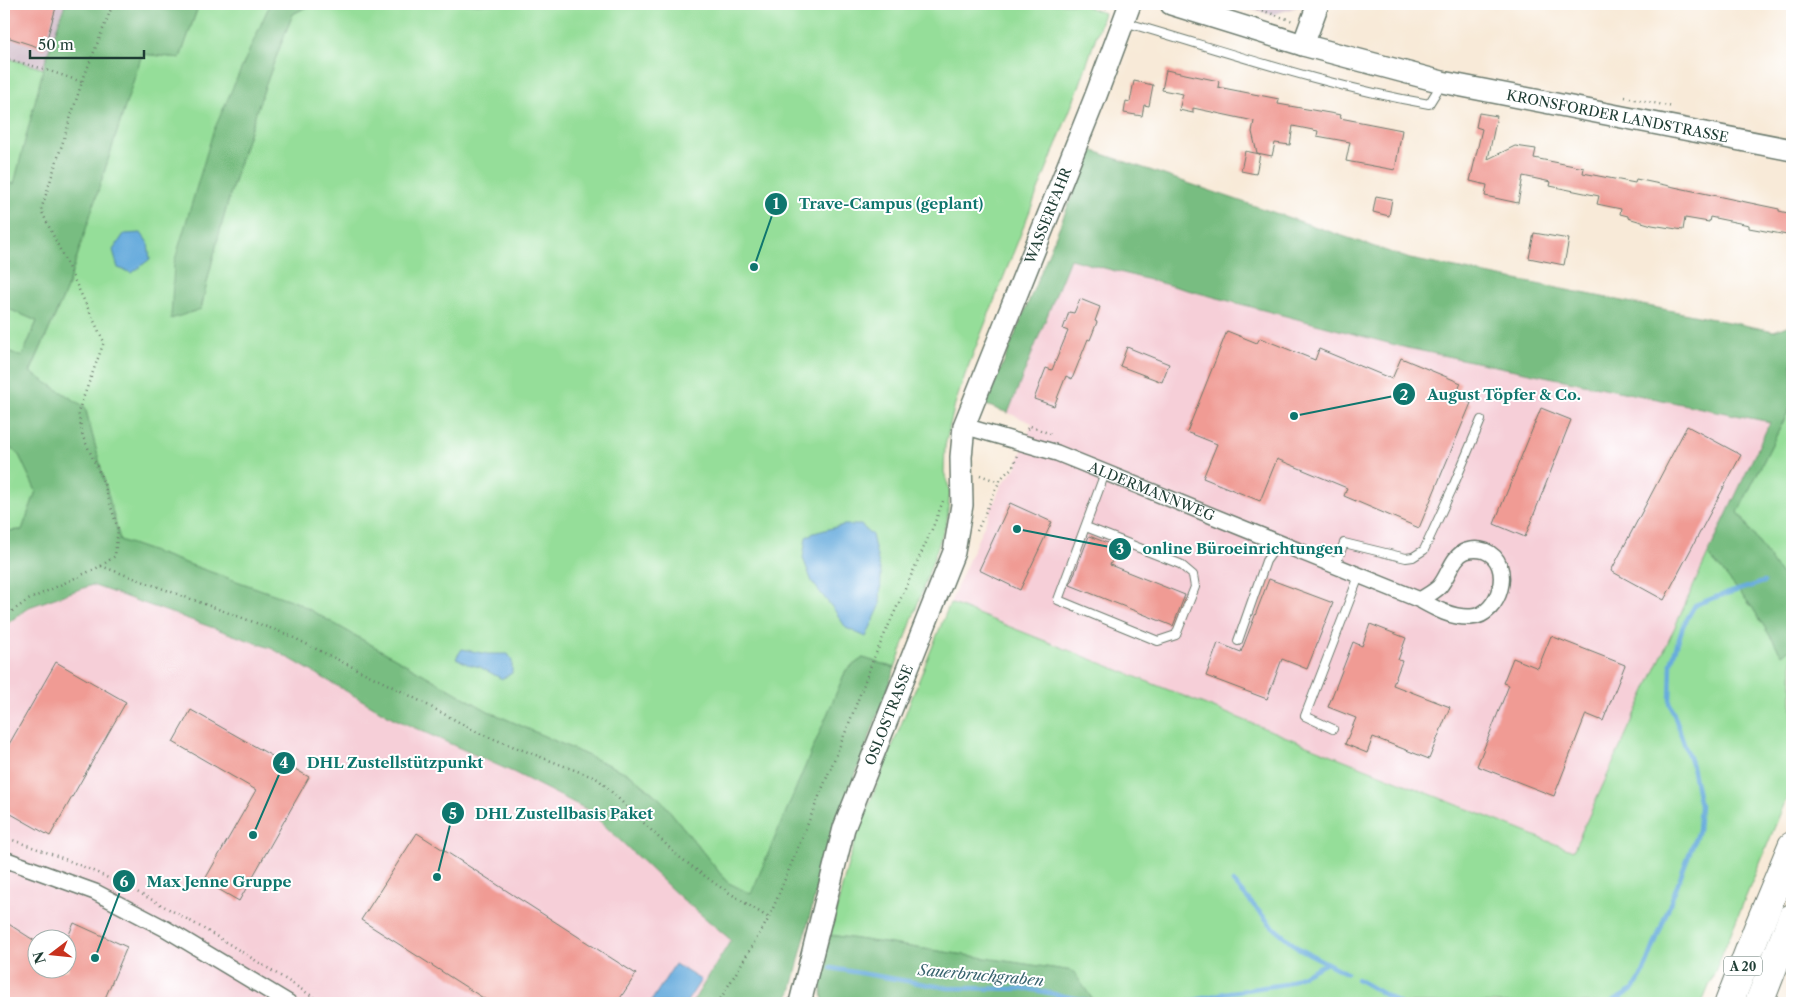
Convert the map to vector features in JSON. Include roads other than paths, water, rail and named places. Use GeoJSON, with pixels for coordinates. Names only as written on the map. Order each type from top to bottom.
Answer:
{"type":"FeatureCollection","features":[{"type":"Feature","properties":{"kind":"highway","name":"A 20"},"geometry":{"type":"LineString","coordinates":[[1729,1003],[1792,846]]}},
{"type":"Feature","properties":{"kind":"highway","name":"A 20"},"geometry":{"type":"LineString","coordinates":[[1759,1003],[1792,918]]}},
{"type":"Feature","properties":{"kind":"street","name":"KRONSFORDER LANDSTRASSE"},"geometry":{"type":"LineString","coordinates":[[1171,4],[1306,36],[1442,82],[1792,150]]}},
{"type":"Feature","properties":{"kind":"street"},"geometry":{"type":"LineString","coordinates":[[1306,36],[1318,4]]}},
{"type":"Feature","properties":{"kind":"street","name":"WASSERFAHR"},"geometry":{"type":"LineString","coordinates":[[964,426],[1122,14]]}},
{"type":"Feature","properties":{"kind":"street","name":"ALDERMANNWEG"},"geometry":{"type":"LineString","coordinates":[[964,426],[1057,453],[1420,600],[1451,615],[1471,617],[1481,615],[1489,610],[1497,596],[1502,575],[1500,566],[1491,554],[1482,550],[1473,549],[1465,551],[1459,555],[1439,587],[1420,600]]}},
{"type":"Feature","properties":{"kind":"street","name":"OSLOSTRASSE"},"geometry":{"type":"LineString","coordinates":[[800,1003],[844,828],[954,552],[962,505],[961,457],[964,426]]}},
{"type":"Feature","properties":{"kind":"street"},"geometry":{"type":"LineString","coordinates":[[4,859],[95,892],[166,929],[288,1003]]}},
{"type":"Feature","properties":{"kind":"lane"},"geometry":{"type":"LineString","coordinates":[[1122,14],[1255,62],[1384,96],[1429,104],[1442,82]]}},
{"type":"Feature","properties":{"kind":"lane"},"geometry":{"type":"LineString","coordinates":[[1334,566],[1344,543],[1406,558],[1418,555],[1424,550],[1481,420]]}},
{"type":"Feature","properties":{"kind":"lane"},"geometry":{"type":"LineString","coordinates":[[1086,527],[1180,564],[1193,575],[1196,587],[1176,635],[1158,641],[1058,600],[1105,473]]}},
{"type":"Feature","properties":{"kind":"lane"},"geometry":{"type":"LineString","coordinates":[[1238,641],[1266,561],[1278,544]]}},
{"type":"Feature","properties":{"kind":"lane"},"geometry":{"type":"LineString","coordinates":[[1333,729],[1305,716],[1359,576]]}},
{"type":"Feature","properties":{"kind":"water"},"geometry":{"type":"Polygon","coordinates":[[[141,233],[148,243],[150,259],[132,273],[118,268],[113,250],[124,234],[141,233]]]}},
{"type":"Feature","properties":{"kind":"water"},"geometry":{"type":"Polygon","coordinates":[[[844,525],[861,525],[872,535],[881,574],[880,606],[866,637],[846,628],[812,582],[803,558],[806,537],[844,525]]]}},
{"type":"Feature","properties":{"kind":"water"},"geometry":{"type":"Polygon","coordinates":[[[462,649],[487,654],[508,654],[512,660],[512,673],[502,679],[480,667],[467,664],[456,658],[462,649]]]}},
{"type":"Feature","properties":{"kind":"water"},"geometry":{"type":"Polygon","coordinates":[[[675,964],[701,980],[686,1003],[650,1003],[675,964]]]}},
{"type":"Feature","properties":{"kind":"waterway"},"geometry":{"type":"LineString","coordinates":[[1610,1003],[1633,990],[1643,974],[1698,831],[1700,806],[1692,766],[1670,703],[1671,663],[1683,626],[1695,605],[1764,582]]}},
{"type":"Feature","properties":{"kind":"waterway"},"geometry":{"type":"LineString","coordinates":[[1233,882],[1272,926],[1298,948],[1327,963]]}},
{"type":"Feature","properties":{"kind":"waterway","name":"Sauerbruchgraben"},"geometry":{"type":"LineString","coordinates":[[1184,1003],[1225,993],[1285,984],[1327,963],[1346,973]]}},
{"type":"Feature","properties":{"kind":"waterway","name":"Sauerbruchgraben"},"geometry":{"type":"LineString","coordinates":[[831,968],[948,988],[1029,989],[1099,1003]]}},
{"type":"Feature","properties":{"kind":"waterway","name":"Sauerbruchgraben"},"geometry":{"type":"LineString","coordinates":[[1357,979],[1399,1003]]}},
{"type":"Feature","properties":{"kind":"place","name":"Trave-Campus (geplant)"},"geometry":{"type":"Point","coordinates":[754,267]}},
{"type":"Feature","properties":{"kind":"place","name":"August Töpfer & Co."},"geometry":{"type":"Point","coordinates":[1294,416]}},
{"type":"Feature","properties":{"kind":"place","name":"online Büroeinrichtungen"},"geometry":{"type":"Point","coordinates":[1017,529]}},
{"type":"Feature","properties":{"kind":"place","name":"DHL Zustellstützpunkt"},"geometry":{"type":"Point","coordinates":[253,835]}},
{"type":"Feature","properties":{"kind":"place","name":"DHL Zustellbasis Paket"},"geometry":{"type":"Point","coordinates":[437,877]}},
{"type":"Feature","properties":{"kind":"place","name":"Max Jenne Gruppe"},"geometry":{"type":"Point","coordinates":[95,958]}}]}
